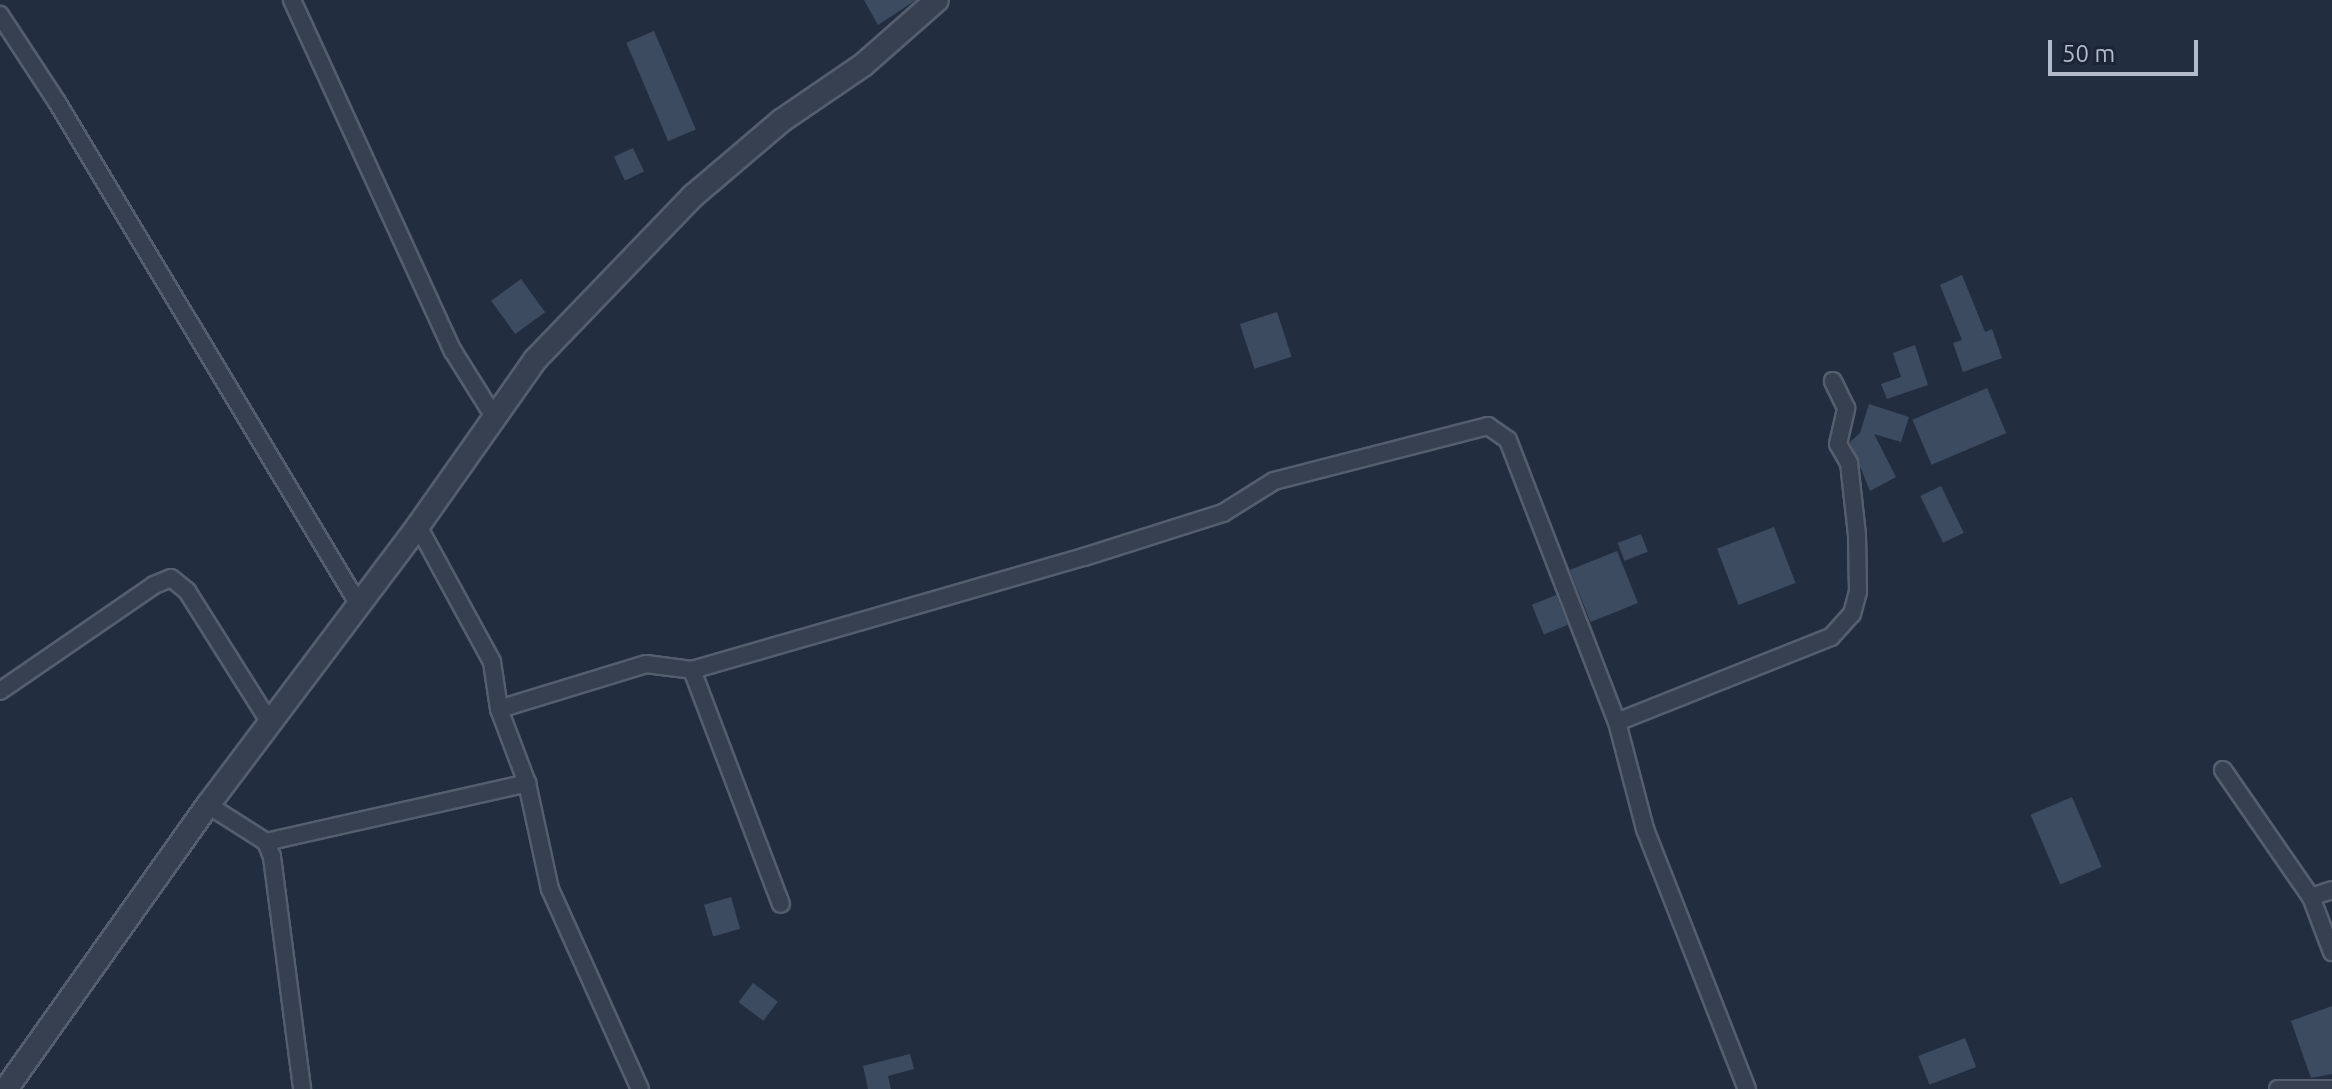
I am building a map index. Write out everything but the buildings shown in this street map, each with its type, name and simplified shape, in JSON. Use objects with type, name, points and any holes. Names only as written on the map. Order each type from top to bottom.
[{"type":"street","points":[[292,0],[453,351],[493,415]]},
{"type":"street","points":[[6,1089],[208,805],[418,526],[493,415],[535,360],[693,196],[781,121],[863,65],[928,2]]},
{"type":"street","points":[[0,15],[57,102],[359,605]]},
{"type":"street","points":[[1617,722],[1831,637],[1852,614],[1858,592],[1857,535],[1849,463],[1838,444],[1846,408],[1833,381]]},
{"type":"street","points":[[499,709],[646,664],[692,670],[1084,557],[1223,513],[1274,481],[1488,426],[1508,440],[1617,722],[1645,829],[1747,1089]]},
{"type":"street","points":[[418,526],[492,662],[499,709],[527,783],[550,889],[640,1089]]},
{"type":"street","points":[[0,691],[154,585],[171,578],[187,591],[270,723]]},
{"type":"street","points":[[692,670],[781,904]]},
{"type":"street","points":[[2223,770],[2311,897],[2332,952]]},
{"type":"street","points":[[266,842],[527,783]]},
{"type":"street","points":[[208,805],[266,842],[272,857],[302,1089]]},
{"type":"street","points":[[2311,897],[2332,890]]},
{"type":"street","points":[[2278,1089],[2332,1089]]}]
